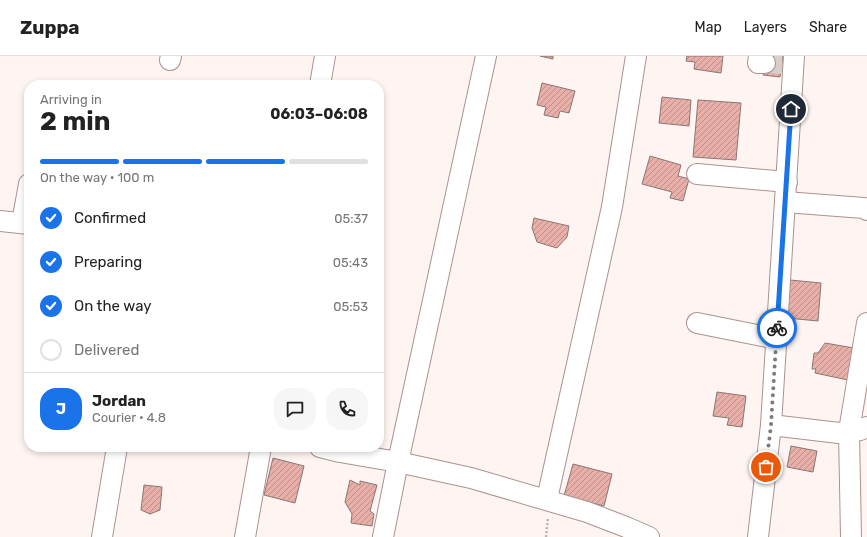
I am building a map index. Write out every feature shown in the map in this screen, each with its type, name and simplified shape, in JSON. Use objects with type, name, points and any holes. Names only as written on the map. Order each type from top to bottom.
[{"type":"street","points":[[321,80],[325,56]]},
{"type":"street","points":[[383,537],[486,56]]},
{"type":"street","points":[[547,499],[612,207],[636,56]]},
{"type":"street","points":[[758,537],[771,425],[787,182],[778,61]]},
{"type":"street","points":[[697,174],[787,182]]},
{"type":"street","points":[[785,202],[864,208],[867,210]]},
{"type":"street","points":[[0,221],[24,223]]},
{"type":"street","points":[[697,323],[777,339]]},
{"type":"street","points":[[851,537],[867,323]]},
{"type":"street","points":[[771,425],[839,433],[858,429]]},
{"type":"street","points":[[102,537],[117,452]]},
{"type":"street","points":[[245,537],[260,452]]},
{"type":"street","points":[[340,452],[398,462],[471,478],[547,499],[587,512],[626,526],[649,537]]},
{"type":"building","points":[[540,56],[553,56],[553,59]]},
{"type":"building","points":[[687,56],[723,56],[721,73],[694,69],[695,62],[686,61]]},
{"type":"building","points":[[766,56],[783,56],[780,77],[763,75]]},
{"type":"building","points":[[542,83],[575,91],[569,113],[560,111],[558,118],[544,115],[546,107],[537,105]]},
{"type":"building","points":[[662,97],[691,100],[689,126],[659,123]]},
{"type":"building","points":[[698,100],[741,103],[736,160],[693,157]]},
{"type":"building","points":[[650,156],[681,165],[678,176],[689,179],[683,201],[670,198],[672,192],[642,184]]},
{"type":"building","points":[[534,218],[569,226],[567,237],[557,248],[537,242],[532,228]]},
{"type":"building","points":[[790,280],[821,283],[818,321],[787,318]]},
{"type":"building","points":[[825,343],[854,348],[848,380],[815,373],[816,369],[812,369],[814,353],[818,353]]},
{"type":"building","points":[[717,392],[746,396],[742,427],[727,425],[729,418],[713,416]]},
{"type":"building","points":[[791,446],[817,451],[813,472],[787,467]]},
{"type":"building","points":[[273,458],[304,466],[295,503],[264,495]]},
{"type":"building","points":[[573,464],[612,474],[604,506],[564,496]]},
{"type":"building","points":[[350,480],[360,485],[360,481],[377,485],[370,511],[374,514],[372,526],[351,523],[352,514],[345,502]]},
{"type":"building","points":[[144,485],[162,487],[160,510],[150,514],[141,510]]},
{"type":"tunnel","points":[[765,63],[782,64]]},
{"type":"way so far","points":[[766,467],[771,425],[777,328]]},
{"type":"route","points":[[777,328],[791,109]]}]
